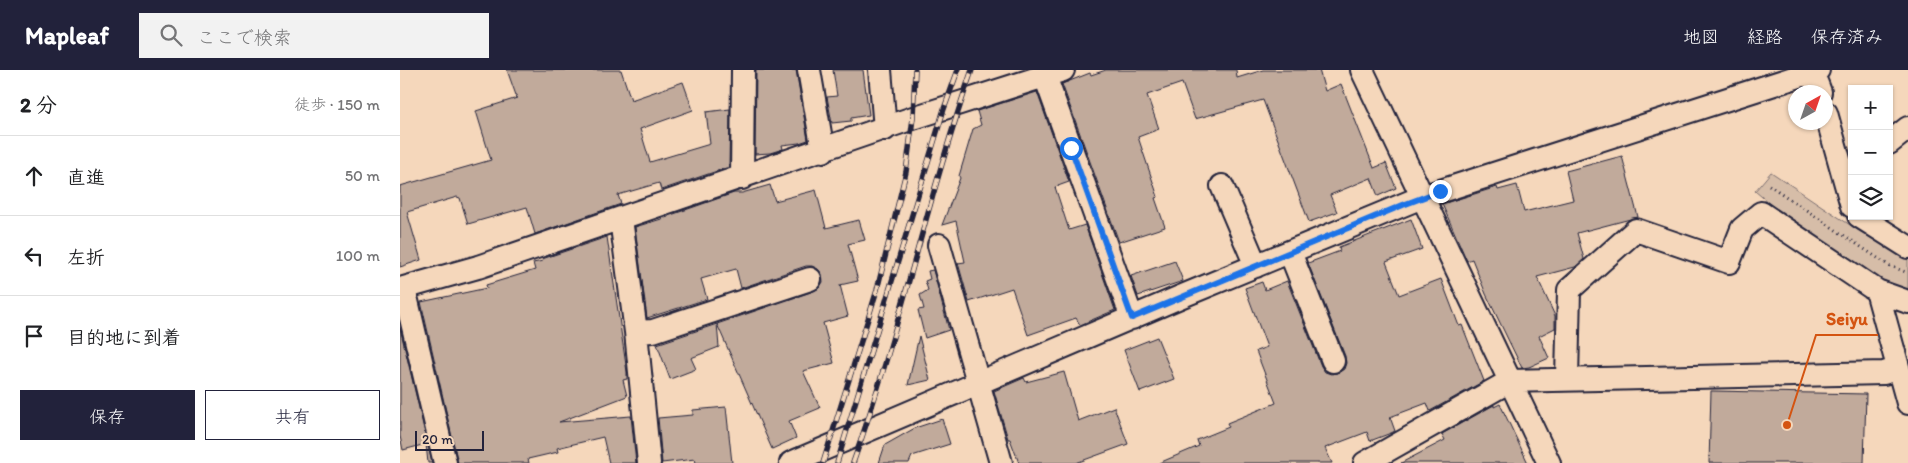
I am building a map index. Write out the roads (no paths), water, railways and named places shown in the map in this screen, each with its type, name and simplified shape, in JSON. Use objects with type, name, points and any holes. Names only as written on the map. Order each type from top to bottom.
[{"type":"street","points":[[742,178],[743,70]]},
{"type":"street","points":[[809,70],[823,150]]},
{"type":"street","points":[[880,70],[885,129]]},
{"type":"street","points":[[1362,70],[1549,463]]},
{"type":"street","points":[[791,463],[1422,197],[1811,71],[1817,85]]},
{"type":"street","points":[[445,463],[402,289],[478,267],[1054,73],[1132,318]]},
{"type":"street","points":[[1893,140],[1908,128]]},
{"type":"street","points":[[1832,130],[1848,177]]},
{"type":"street","points":[[1222,186],[1256,266]]},
{"type":"street","points":[[1567,379],[1569,290],[1636,230],[1729,262],[1742,229],[1761,213],[1877,291],[1908,302]]},
{"type":"street","points":[[620,219],[636,332],[649,463]]},
{"type":"street","points":[[1865,220],[1908,247]]},
{"type":"street","points":[[939,245],[1001,463]]},
{"type":"street","points":[[1290,252],[1333,361]]},
{"type":"street","points":[[636,332],[653,331],[810,279]]},
{"type":"street","points":[[1877,291],[1908,403]]},
{"type":"street","points":[[1365,463],[1390,457],[1510,381],[1884,372],[1898,368]]},
{"type":"railway","points":[[823,463],[877,290],[906,172],[913,118],[915,70]]},
{"type":"railway","points":[[837,463],[944,109],[958,70]]},
{"type":"railway","points":[[853,463],[885,365],[941,168],[972,70]]},
{"type":"place","name":"Seiyu","points":[[1787,425]]}]
